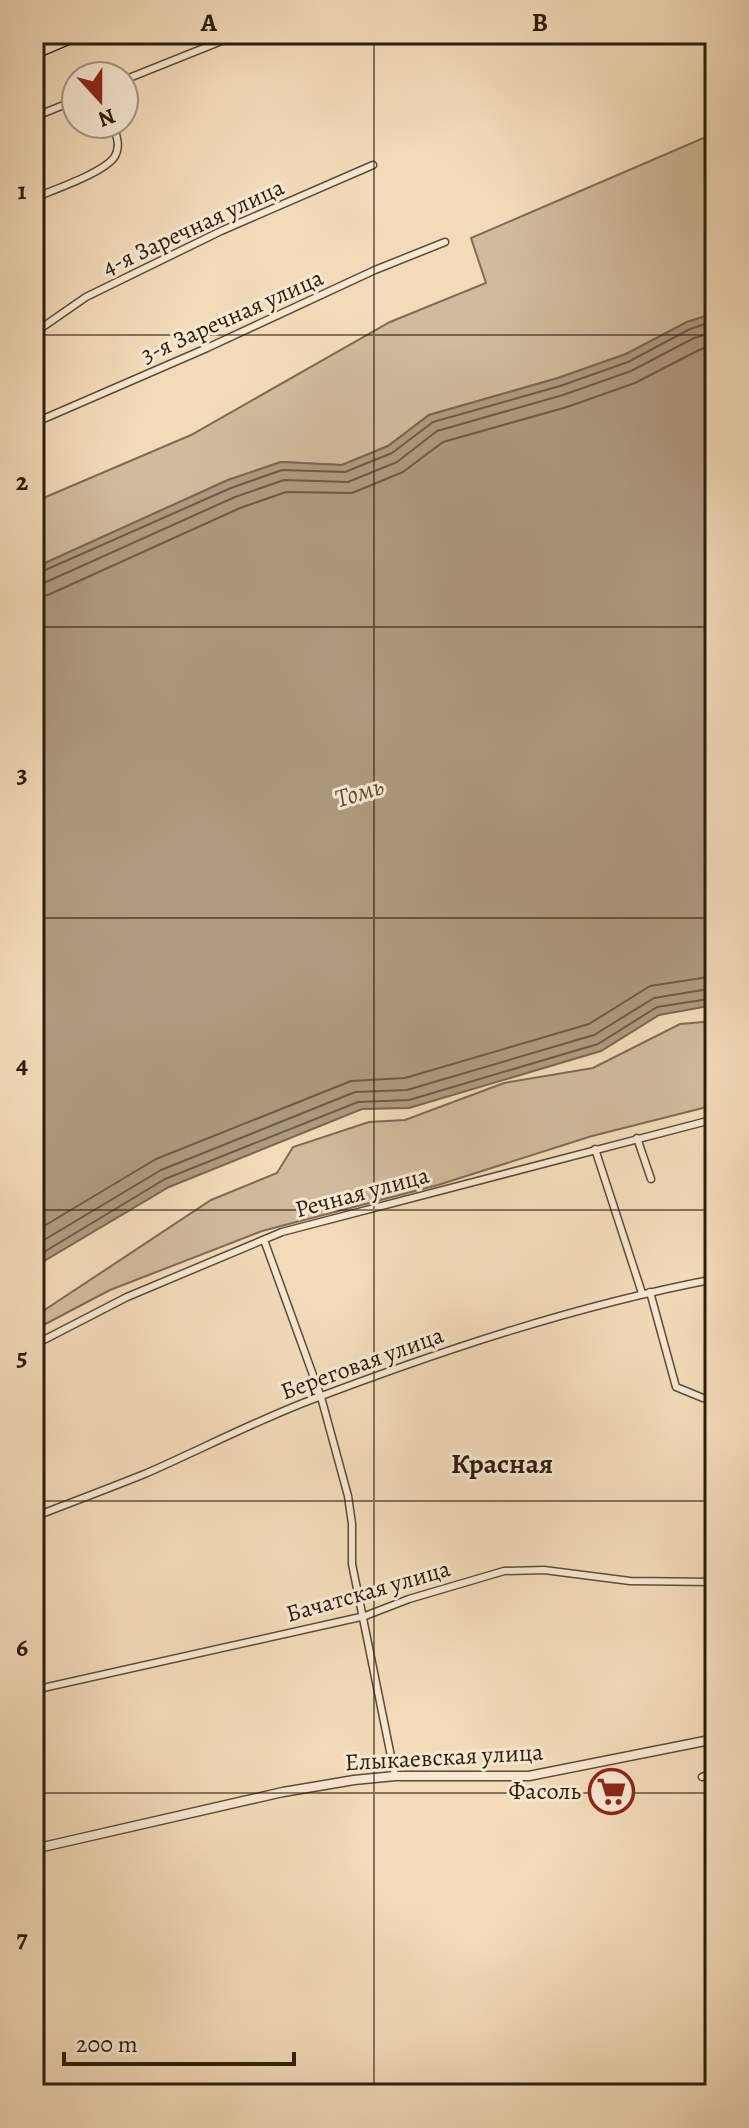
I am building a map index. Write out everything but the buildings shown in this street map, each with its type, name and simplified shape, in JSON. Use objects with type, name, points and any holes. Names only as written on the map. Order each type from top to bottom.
[{"type":"main road","points":[[37,44],[51,34]]},
{"type":"main road","points":[[37,44],[65,34]]},
{"type":"main road","points":[[37,44],[81,34]]},
{"type":"street","points":[[140,74],[239,34]]},
{"type":"street","points":[[34,117],[60,106]]},
{"type":"street","points":[[34,198],[101,168],[114,158],[118,140]]},
{"type":"street","name":"4-я Заречная улица","points":[[34,333],[86,297],[221,231],[373,165]]},
{"type":"street","name":"3-я Заречная улица","points":[[34,423],[375,270],[445,242]]},
{"type":"street","name":"Речная улица","points":[[34,1345],[127,1297],[282,1232],[715,1119]]},
{"type":"street","points":[[637,1138],[651,1179]]},
{"type":"street","points":[[595,1149],[676,1387],[703,1398],[715,1399]]},
{"type":"street","points":[[264,1240],[321,1397],[348,1496],[352,1564],[365,1616],[395,1776]]},
{"type":"street","name":"Береговая улица","points":[[34,1517],[148,1472],[247,1426],[409,1363],[646,1292],[715,1279]]},
{"type":"street","name":"Бачатская улица","points":[[34,1690],[365,1616],[409,1599],[504,1571],[544,1570],[630,1581],[715,1582]]},
{"type":"street","name":"Елыкаевская улица","points":[[34,1849],[283,1792],[354,1780],[395,1776],[529,1776],[715,1739]]},
{"type":"street","points":[[702,1777],[715,1772]]},
{"type":"shaded area","points":[[715,133],[715,313],[687,322],[626,354],[558,378],[429,415],[388,446],[342,465],[281,462],[228,480],[34,568],[34,502],[191,435],[390,322],[486,283],[471,238]]},
{"type":"shaded area","points":[[715,1021],[715,1105],[592,1136],[438,1185],[262,1231],[110,1290],[34,1330],[34,1317],[211,1200],[277,1173],[293,1147],[369,1122],[405,1120],[504,1083],[593,1068],[680,1024]]},
{"type":"water","name":"Томь","points":[[715,313],[715,1005],[659,1015],[601,1051],[409,1108],[362,1109],[169,1187],[34,1267],[34,568],[228,480],[281,462],[342,465],[388,446],[429,415],[558,378],[626,354],[687,322]]},
{"type":"place","name":"Фасоль","points":[[612,1791]]},
{"type":"district","name":"Красная","points":[[502,1463]]}]
